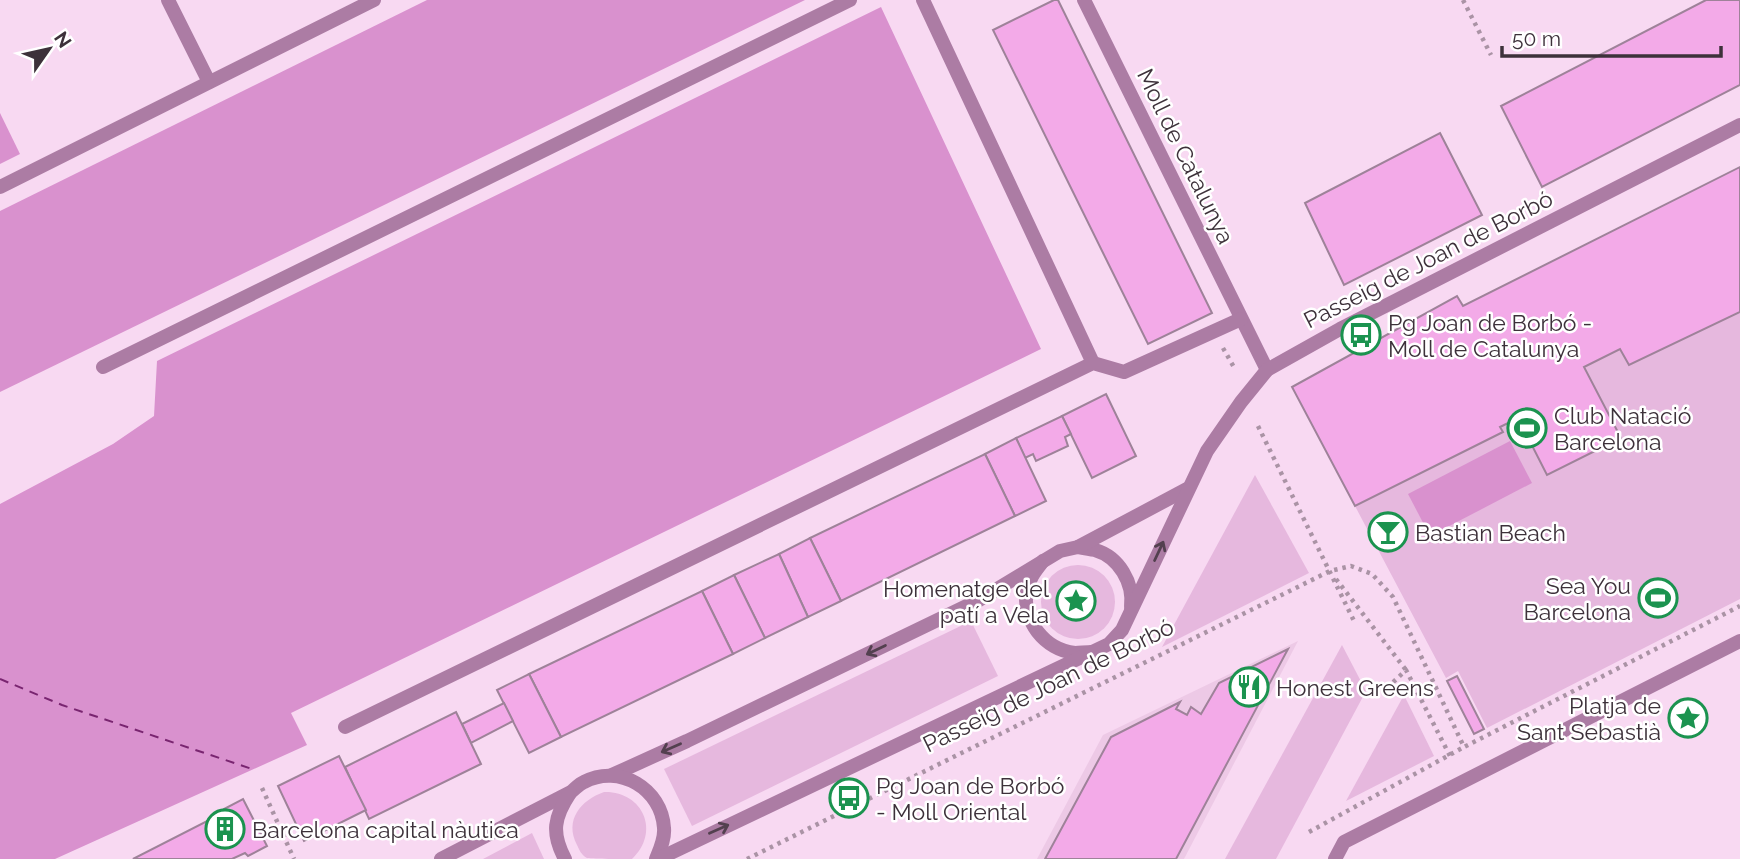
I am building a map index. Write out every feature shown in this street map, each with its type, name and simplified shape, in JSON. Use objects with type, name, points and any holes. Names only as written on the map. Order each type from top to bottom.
[{"type":"street","points":[[168,0],[209,82]]},
{"type":"street","points":[[0,187],[374,0]]},
{"type":"street","points":[[103,367],[850,0]]},
{"type":"street","points":[[923,0],[1093,362]]},
{"type":"street","name":"Moll de Catalunya","points":[[1084,0],[1266,370]]},
{"type":"street","name":"Passeig de Joan de Borbó","points":[[657,859],[1109,644],[1122,630],[1207,451],[1266,370],[1340,329],[1740,125]]},
{"type":"street","points":[[345,727],[1093,362],[1124,372],[1244,326]]},
{"type":"street","points":[[441,859],[571,792],[583,782],[612,775],[687,741],[979,600],[1060,551],[1079,547],[1187,489]]},
{"type":"street","name":"Passeig de Joan de Borbó","points":[[1079,547],[1097,551],[1115,562],[1124,573],[1132,599],[1130,613]]},
{"type":"street","name":"Passeig de Joan de Borbó","points":[[1044,560],[1033,574],[1027,590],[1027,608],[1032,624],[1042,638],[1057,648],[1074,653],[1091,652]]},
{"type":"street","points":[[1335,859],[1344,842],[1740,641]]},
{"type":"street","name":"Passeig de Joan de Borbó","points":[[612,775],[628,778],[642,786],[654,798],[662,813],[664,829],[657,859]]},
{"type":"street","points":[[565,859],[558,846],[555,826],[560,808],[571,792]]},
{"type":"path","points":[[1463,0],[1491,55]]},
{"type":"path","points":[[1230,362],[1235,369]]},
{"type":"path","points":[[1258,426],[1355,623]]},
{"type":"path","name":"Passeig de Joan de Borbó","points":[[747,859],[1330,571],[1351,566],[1372,574],[1393,597],[1464,747]]},
{"type":"path","points":[[1330,571],[1406,670],[1464,782]]},
{"type":"path","points":[[1309,832],[1464,747],[1740,606]]},
{"type":"path","points":[[1387,688],[1406,670]]},
{"type":"path","points":[[262,788],[294,859]]},
{"type":"shaded area","points":[[427,0],[805,0],[0,392],[0,211]]},
{"type":"shaded area","points":[[881,7],[1041,349],[291,713],[307,745],[55,859],[0,859],[0,504],[113,444],[154,416],[157,361]]},
{"type":"shaded area","points":[[0,113],[20,154],[0,164]]},
{"type":"shaded area","name":"Club Natació Barcelona","points":[[1740,167],[1740,599],[1487,728],[1458,671],[1446,678],[1292,387],[1457,296],[1464,305]]},
{"type":"shaded area","points":[[1510,441],[1532,483],[1430,536],[1408,494]]},
{"type":"shaded area","points":[[1255,475],[1309,573],[1162,647]]},
{"type":"shaded area","points":[[1078,565],[1099,571],[1109,581],[1115,602],[1109,623],[1099,633],[1078,639],[1057,633],[1047,623],[1041,602],[1047,581],[1057,571]]},
{"type":"shaded area","points":[[971,621],[998,676],[692,826],[664,769]]},
{"type":"shaded area","points":[[1298,641],[1184,859],[1037,859],[1103,735]]},
{"type":"shaded area","points":[[1342,645],[1366,691],[1276,859],[1225,859]]},
{"type":"shaded area","points":[[1404,695],[1434,756],[1346,801]]},
{"type":"shaded area","points":[[604,792],[618,793],[629,798],[644,815],[645,837],[641,848],[632,859],[587,858],[573,836],[572,827],[577,812],[588,800]]},
{"type":"shaded area","points":[[532,833],[544,859],[483,859]]},
{"type":"building","points":[[1058,0],[1212,313],[1148,344],[993,30]]},
{"type":"building","points":[[1706,0],[1740,0],[1740,85],[1542,187],[1501,106]]},
{"type":"building","points":[[1440,133],[1482,215],[1344,285],[1305,203]]},
{"type":"building","points":[[1740,167],[1740,312],[1629,365],[1620,349],[1584,367],[1621,438],[1547,475],[1518,418],[1500,427],[1503,432],[1355,506],[1292,387],[1457,296],[1463,306]]},
{"type":"building","points":[[1106,394],[1136,456],[1092,478],[1062,416]]},
{"type":"building","points":[[1062,416],[1071,434],[1065,437],[1068,446],[1036,461],[1033,454],[1025,458],[1016,438]]},
{"type":"building","points":[[1016,438],[1046,501],[1015,516],[985,454]]},
{"type":"building","points":[[985,454],[1015,516],[841,601],[810,538]]},
{"type":"building","points":[[810,538],[841,601],[808,617],[779,554]]},
{"type":"building","points":[[779,554],[808,617],[765,638],[734,575]]},
{"type":"building","points":[[734,575],[765,638],[733,654],[702,591]]},
{"type":"building","points":[[702,591],[733,654],[561,737],[529,674]]},
{"type":"building","points":[[1288,649],[1176,859],[1045,859],[1111,737],[1180,702],[1176,709],[1187,715],[1191,707],[1201,714],[1219,683]]},
{"type":"building","points":[[529,674],[561,737],[529,753],[497,690]]},
{"type":"building","points":[[1457,676],[1484,729],[1474,734],[1447,681]]},
{"type":"building","points":[[504,703],[513,721],[471,743],[462,724]]},
{"type":"building","points":[[456,712],[481,764],[369,819],[345,767]]},
{"type":"building","points":[[339,756],[366,810],[304,841],[278,786]]},
{"type":"building","name":"Barcelona capital nàutica","points":[[243,799],[267,846],[248,856],[245,853],[232,859],[133,859],[225,812],[224,809]]},
{"type":"ferry route","points":[[0,679],[62,705],[252,769]]},
{"type":"place","name":"Pg Joan de Borbó - Moll de Catalunya","points":[[1361,335]]},
{"type":"place","name":"Club Natació Barcelona","points":[[1527,428]]},
{"type":"place","name":"Bastian Beach","points":[[1388,532]]},
{"type":"place","name":"Sea You Barcelona","points":[[1658,598]]},
{"type":"place","name":"Homenatge del patí a Vela","points":[[1076,601]]},
{"type":"place","name":"Honest Greens","points":[[1249,687]]},
{"type":"place","name":"Platja de Sant Sebastià","points":[[1688,718]]},
{"type":"place","name":"Pg Joan de Borbó - Moll Oriental","points":[[849,798]]},
{"type":"place","name":"Barcelona capital nàutica","points":[[225,829]]}]
